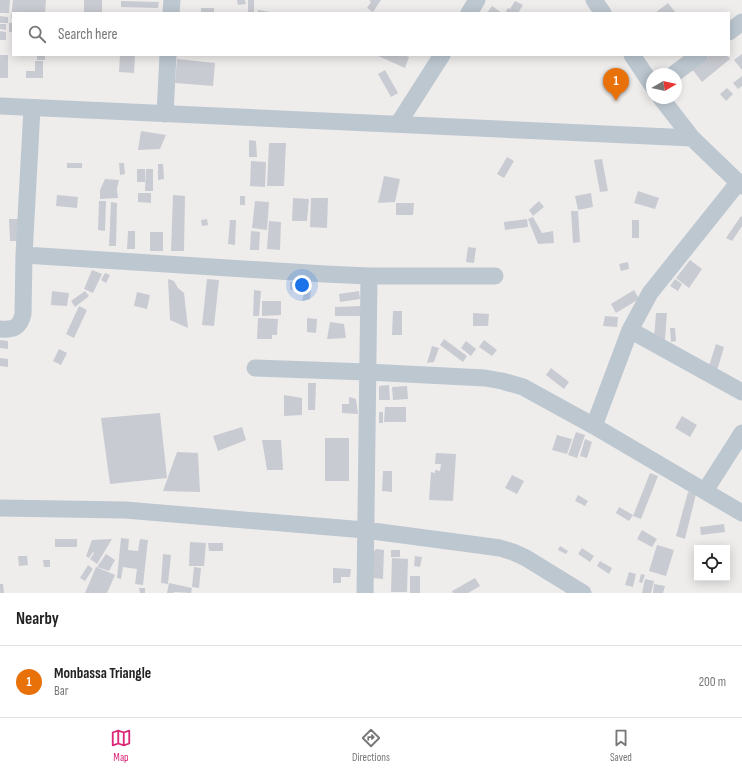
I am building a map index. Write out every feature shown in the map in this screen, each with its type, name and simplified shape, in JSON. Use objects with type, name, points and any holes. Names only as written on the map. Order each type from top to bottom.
[{"type":"street","points":[[171,12],[172,0]]},
{"type":"street","points":[[470,12],[477,0]]},
{"type":"street","points":[[594,0],[602,12]]},
{"type":"street","points":[[730,31],[742,22]]},
{"type":"street","points":[[165,114],[168,56]]},
{"type":"street","points":[[398,124],[441,56]]},
{"type":"street","points":[[633,56],[646,76]]},
{"type":"street","points":[[682,68],[698,56]]},
{"type":"street","points":[[594,426],[630,330],[650,293],[740,185],[692,138],[666,104]]},
{"type":"street","points":[[0,106],[692,138]]},
{"type":"street","points":[[0,329],[8,330],[16,327],[21,322],[23,314],[24,255],[32,108]]},
{"type":"street","points":[[24,255],[369,276],[495,276]]},
{"type":"street","points":[[365,593],[369,276]]},
{"type":"street","points":[[630,330],[742,392]]},
{"type":"street","points":[[255,368],[485,378],[523,387],[594,426],[742,513]]},
{"type":"street","points":[[705,491],[742,433]]},
{"type":"street","points":[[0,508],[125,510],[365,530],[500,548],[526,558],[583,593]]},
{"type":"building","points":[[0,0],[10,0],[9,13],[0,13]]},
{"type":"building","points":[[13,0],[46,0],[45,12],[12,12],[11,18]]},
{"type":"building","points":[[84,0],[102,0],[102,12],[84,12]]},
{"type":"building","points":[[237,0],[245,0],[246,4],[238,5]]},
{"type":"building","points":[[248,0],[254,0],[254,12],[248,12]]},
{"type":"building","points":[[369,0],[381,0],[373,12],[367,8],[371,2]]},
{"type":"building","points":[[121,1],[159,2],[158,8],[121,7]]},
{"type":"building","points":[[515,1],[523,5],[519,12],[506,12],[508,8],[510,9]]},
{"type":"building","points":[[668,3],[675,12],[656,12]]},
{"type":"building","points":[[492,6],[501,12],[488,12]]},
{"type":"building","points":[[201,8],[214,8],[214,12],[201,12]]},
{"type":"building","points":[[258,10],[271,12],[257,12]]},
{"type":"building","points":[[0,16],[8,17],[8,23],[0,23]]},
{"type":"building","points":[[9,23],[12,23],[12,32],[9,32]]},
{"type":"building","points":[[0,24],[6,24],[6,30],[0,29]]},
{"type":"building","points":[[0,31],[6,32],[6,40],[0,40]]},
{"type":"building","points":[[742,54],[742,70],[734,60]]},
{"type":"building","points":[[0,55],[8,55],[8,78],[0,78]]},
{"type":"building","points":[[37,56],[45,56],[45,60],[37,60]]},
{"type":"building","points":[[120,56],[135,56],[134,73],[119,72]]},
{"type":"building","points":[[378,56],[409,57],[405,68]]},
{"type":"building","points":[[709,56],[728,56],[730,59],[702,82],[692,69]]},
{"type":"building","points":[[177,59],[215,63],[213,86],[175,83]]},
{"type":"building","points":[[35,61],[43,61],[43,78],[26,78],[26,71],[35,71]]},
{"type":"building","points":[[385,70],[398,93],[391,97],[378,74]]},
{"type":"building","points":[[742,76],[742,86],[738,89],[733,83]]},
{"type":"building","points":[[727,88],[733,94],[726,101],[720,94]]},
{"type":"building","points":[[141,131],[166,135],[160,149],[138,150]]},
{"type":"building","points":[[249,140],[256,141],[257,157],[249,157]]},
{"type":"building","points":[[269,143],[286,143],[284,186],[267,186]]},
{"type":"building","points":[[507,157],[514,161],[504,178],[497,174]]},
{"type":"building","points":[[602,159],[608,191],[600,192],[594,160]]},
{"type":"building","points":[[251,161],[266,162],[265,187],[250,186]]},
{"type":"building","points":[[67,163],[82,163],[82,168],[67,168]]},
{"type":"building","points":[[119,163],[124,163],[125,174],[120,175]]},
{"type":"building","points":[[158,164],[163,164],[164,179],[158,180]]},
{"type":"building","points":[[137,169],[145,169],[145,182],[137,182]]},
{"type":"building","points":[[146,169],[153,169],[153,191],[145,191]]},
{"type":"building","points":[[384,176],[400,179],[395,202],[378,203]]},
{"type":"building","points":[[105,179],[119,180],[117,189],[118,198],[100,199],[100,190]]},
{"type":"building","points":[[638,191],[659,198],[655,209],[634,203]]},
{"type":"building","points":[[138,193],[151,193],[151,203],[138,202]]},
{"type":"building","points":[[591,193],[593,207],[578,210],[575,196]]},
{"type":"building","points":[[57,195],[78,197],[77,208],[56,206]]},
{"type":"building","points":[[173,195],[185,196],[184,251],[171,251]]},
{"type":"building","points":[[240,196],[245,196],[245,205],[240,205]]},
{"type":"building","points":[[293,198],[309,199],[307,221],[292,221]]},
{"type":"building","points":[[311,198],[328,198],[327,228],[310,227]]},
{"type":"building","points":[[99,201],[106,201],[105,231],[98,230]]},
{"type":"building","points":[[255,201],[269,202],[267,230],[252,228]]},
{"type":"building","points":[[539,201],[544,207],[533,216],[529,210]]},
{"type":"building","points":[[111,202],[117,203],[116,246],[109,246]]},
{"type":"building","points":[[396,203],[414,203],[413,215],[396,215]]},
{"type":"building","points":[[571,211],[578,211],[580,242],[573,243]]},
{"type":"building","points":[[741,216],[742,226],[732,241],[726,238]]},
{"type":"building","points":[[533,217],[542,233],[553,231],[554,243],[538,244],[528,219]]},
{"type":"building","points":[[9,219],[20,219],[21,241],[10,241]]},
{"type":"building","points":[[207,219],[208,225],[202,226],[201,220]]},
{"type":"building","points":[[527,219],[528,227],[505,230],[504,222]]},
{"type":"building","points":[[230,220],[236,220],[235,245],[228,244]]},
{"type":"building","points":[[632,220],[639,220],[639,238],[632,238]]},
{"type":"building","points":[[269,221],[281,222],[280,250],[267,249]]},
{"type":"building","points":[[128,231],[135,231],[135,249],[127,249]]},
{"type":"building","points":[[251,231],[260,232],[259,250],[250,250]]},
{"type":"building","points":[[150,232],[163,232],[163,251],[150,251]]},
{"type":"building","points":[[468,247],[476,248],[474,263],[466,262]]},
{"type":"building","points":[[690,260],[702,269],[689,288],[676,278]]},
{"type":"building","points":[[628,262],[629,269],[621,271],[619,264]]},
{"type":"building","points":[[92,270],[102,274],[93,293],[84,289]]},
{"type":"building","points":[[105,273],[110,275],[106,283],[101,280]]},
{"type":"building","points":[[168,279],[174,281],[178,288],[184,293],[188,328],[170,320]]},
{"type":"building","points":[[207,279],[219,280],[214,326],[202,325]]},
{"type":"building","points":[[675,279],[682,284],[678,291],[670,286]]},
{"type":"building","points":[[312,281],[310,299],[302,301],[305,289],[290,290],[290,282]]},
{"type":"building","points":[[254,290],[261,291],[259,316],[253,316]]},
{"type":"building","points":[[634,290],[639,299],[616,313],[611,304]]},
{"type":"building","points":[[52,291],[69,293],[67,306],[51,305]]},
{"type":"building","points":[[85,291],[89,296],[75,307],[71,301]]},
{"type":"building","points":[[359,291],[360,299],[340,302],[339,294]]},
{"type":"building","points":[[137,292],[150,295],[147,309],[134,306]]},
{"type":"building","points":[[262,301],[281,301],[281,315],[262,316]]},
{"type":"building","points":[[79,306],[87,310],[74,338],[66,334]]},
{"type":"building","points":[[360,306],[360,316],[335,316],[335,307]]},
{"type":"building","points":[[393,311],[402,311],[402,335],[392,335]]},
{"type":"building","points":[[473,313],[489,314],[488,326],[473,326]]},
{"type":"building","points":[[656,313],[667,313],[665,339],[654,338]]},
{"type":"building","points":[[605,316],[618,317],[617,327],[603,326]]},
{"type":"building","points":[[258,318],[278,319],[277,335],[272,335],[272,339],[257,339]]},
{"type":"building","points":[[307,318],[317,319],[316,333],[307,332]]},
{"type":"building","points":[[330,322],[344,324],[346,338],[327,339]]},
{"type":"building","points":[[670,328],[675,328],[676,341],[671,342]]},
{"type":"building","points":[[444,339],[467,356],[463,362],[440,345]]},
{"type":"building","points":[[0,340],[8,341],[8,349],[0,348]]},
{"type":"building","points":[[484,340],[497,350],[492,356],[479,347]]},
{"type":"building","points":[[466,341],[476,349],[471,356],[461,348]]},
{"type":"building","points":[[716,344],[724,347],[716,374],[707,372]]},
{"type":"building","points":[[432,346],[439,348],[434,362],[427,363]]},
{"type":"building","points":[[59,349],[67,353],[61,365],[53,361]]},
{"type":"building","points":[[0,358],[8,359],[8,367],[0,366]]},
{"type":"building","points":[[551,368],[569,382],[564,389],[546,375]]},
{"type":"building","points":[[308,383],[316,383],[315,410],[308,410]]},
{"type":"building","points":[[389,385],[390,400],[379,400],[379,386]]},
{"type":"building","points":[[407,386],[408,399],[393,400],[392,387]]},
{"type":"building","points":[[284,395],[302,398],[302,415],[284,416]]},
{"type":"building","points":[[349,397],[356,399],[358,414],[342,413],[342,404],[349,404]]},
{"type":"building","points":[[385,407],[406,407],[406,422],[384,422]]},
{"type":"building","points":[[379,412],[383,412],[383,423],[379,423]]},
{"type":"building","points":[[160,413],[167,478],[110,484],[101,418]]},
{"type":"building","points":[[682,416],[697,425],[690,437],[675,428]]},
{"type":"building","points":[[242,427],[246,440],[218,451],[213,436]]},
{"type":"building","points":[[576,432],[585,435],[577,458],[568,455]]},
{"type":"building","points":[[557,435],[572,439],[567,454],[552,450]]},
{"type":"building","points":[[325,438],[349,438],[349,481],[325,481]]},
{"type":"building","points":[[585,439],[592,442],[587,458],[580,456]]},
{"type":"building","points":[[262,440],[281,440],[283,470],[267,470]]},
{"type":"building","points":[[177,452],[198,453],[200,492],[163,491]]},
{"type":"building","points":[[436,453],[456,454],[453,501],[429,500],[431,472],[435,473],[435,470],[440,471],[441,464],[435,464]]},
{"type":"building","points":[[383,471],[392,471],[392,492],[382,491]]},
{"type":"building","points":[[650,473],[658,476],[641,519],[633,516]]},
{"type":"building","points":[[512,475],[524,481],[517,494],[505,488]]},
{"type":"building","points":[[688,492],[696,494],[685,539],[676,536]]},
{"type":"building","points":[[578,495],[588,501],[585,506],[575,501]]},
{"type":"building","points":[[619,507],[633,515],[629,521],[616,513]]},
{"type":"building","points":[[724,524],[725,532],[701,535],[700,527]]},
{"type":"building","points":[[642,530],[657,539],[652,547],[637,539]]},
{"type":"building","points":[[121,538],[129,539],[128,550],[138,551],[140,539],[148,540],[143,585],[135,584],[137,569],[123,567],[121,579],[117,578]]},
{"type":"building","points":[[55,539],[77,539],[77,547],[55,547]]},
{"type":"building","points":[[112,539],[97,564],[90,559],[94,553],[93,552],[89,558],[86,556],[92,540]]},
{"type":"building","points":[[190,542],[206,543],[204,566],[189,566]]},
{"type":"building","points":[[208,543],[223,543],[223,551],[209,551]]},
{"type":"building","points":[[657,545],[674,550],[666,576],[649,571]]},
{"type":"building","points":[[560,546],[568,551],[566,554],[558,550]]},
{"type":"building","points":[[582,548],[594,556],[590,562],[578,554]]},
{"type":"building","points":[[376,549],[384,550],[383,579],[372,578],[373,553]]},
{"type":"building","points":[[391,550],[400,550],[400,557],[391,557]]},
{"type":"building","points":[[106,554],[115,560],[109,571],[97,567]]},
{"type":"building","points":[[163,554],[171,555],[168,584],[161,583]]},
{"type":"building","points":[[18,556],[27,556],[28,565],[19,566]]},
{"type":"building","points":[[415,556],[422,557],[420,567],[414,566]]},
{"type":"building","points":[[392,558],[408,559],[407,592],[391,592]]},
{"type":"building","points":[[43,560],[50,560],[50,567],[44,567]]},
{"type":"building","points":[[600,561],[612,568],[609,574],[597,566]]},
{"type":"building","points":[[88,565],[93,569],[85,581],[80,578]]},
{"type":"building","points":[[96,567],[115,575],[107,593],[85,593]]},
{"type":"building","points":[[194,567],[201,568],[199,588],[192,587]]},
{"type":"building","points":[[333,568],[351,569],[350,577],[341,577],[341,583],[333,583]]},
{"type":"building","points":[[629,572],[636,574],[633,587],[625,585]]},
{"type":"building","points":[[641,574],[645,575],[642,583],[639,582]]},
{"type":"building","points":[[410,576],[420,576],[420,593],[410,593]]},
{"type":"building","points":[[475,578],[480,586],[468,593],[453,593],[452,591]]},
{"type":"building","points":[[645,579],[654,581],[651,593],[642,593]]},
{"type":"building","points":[[169,583],[192,588],[191,593],[167,593]]},
{"type":"building","points":[[0,584],[3,584],[4,593],[0,593]]},
{"type":"building","points":[[654,584],[665,586],[663,593],[653,593]]},
{"type":"building","points":[[139,588],[145,588],[145,593],[140,593]]},
{"type":"place","name":"Monbassa Triangle","points":[[616,101]]}]
